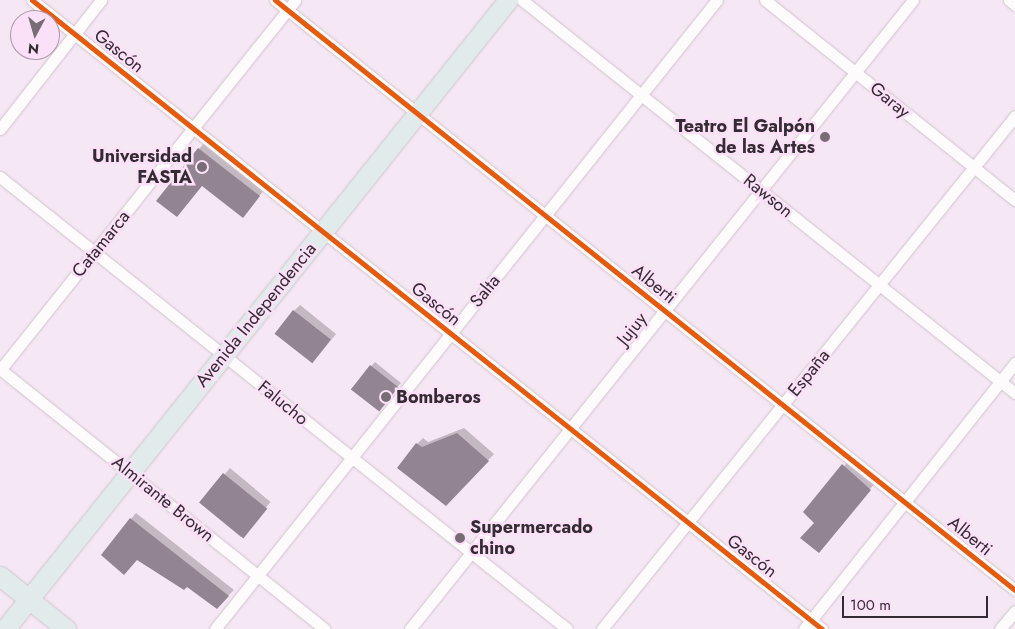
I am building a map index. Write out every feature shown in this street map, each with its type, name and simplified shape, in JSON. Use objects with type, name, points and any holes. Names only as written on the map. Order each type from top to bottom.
[{"type":"main road","name":"Avenida Independencia","points":[[5,629],[508,0]]},
{"type":"main road","points":[[0,576],[66,629]]},
{"type":"street","name":"Gascón","points":[[32,0],[689,524],[807,625],[822,629]]},
{"type":"street","points":[[0,130],[101,0]]},
{"type":"street","name":"Alberti","points":[[275,0],[1015,590]]},
{"type":"street","name":"Catamarca","points":[[0,369],[295,0]]},
{"type":"street","name":"Rawson","points":[[522,0],[1015,393]]},
{"type":"street","name":"Salta","points":[[215,629],[717,0]]},
{"type":"street","name":"Garay","points":[[765,0],[1015,200]]},
{"type":"street","name":"Jujuy","points":[[410,629],[913,0]]},
{"type":"street","points":[[1009,0],[1015,5]]},
{"type":"street","name":"España","points":[[602,629],[689,524],[1015,116]]},
{"type":"street","name":"Falucho","points":[[0,177],[567,629]]},
{"type":"street","points":[[807,625],[1015,364]]},
{"type":"street","name":"Almirante Brown","points":[[0,369],[325,629]]},
{"type":"street","points":[[1000,629],[1015,610]]},
{"type":"building","name":"Universidad FASTA","points":[[198,148],[260,196],[243,218],[202,186],[177,217],[156,201]]},
{"type":"building","points":[[293,310],[331,340],[312,363],[275,334]]},
{"type":"building","points":[[370,365],[398,387],[379,412],[351,389]]},
{"type":"building","points":[[457,433],[489,461],[446,506],[397,468],[416,443],[422,447]]},
{"type":"building","points":[[842,464],[871,490],[819,553],[800,538],[814,523],[803,512]]},
{"type":"building","points":[[223,473],[267,509],[243,538],[199,503]]},
{"type":"building","points":[[130,518],[229,596],[217,609],[187,587],[184,590],[137,560],[124,575],[101,555]]},
{"type":"cycle path","points":[[32,0],[822,629]]},
{"type":"cycle path","points":[[275,0],[1015,590]]},
{"type":"place","name":"Teatro El Galpón de las Artes","points":[[825,137]]},
{"type":"place","name":"Universidad FASTA","points":[[202,167]]},
{"type":"place","name":"Bomberos","points":[[386,397]]},
{"type":"place","name":"Supermercado chino","points":[[460,538]]}]
